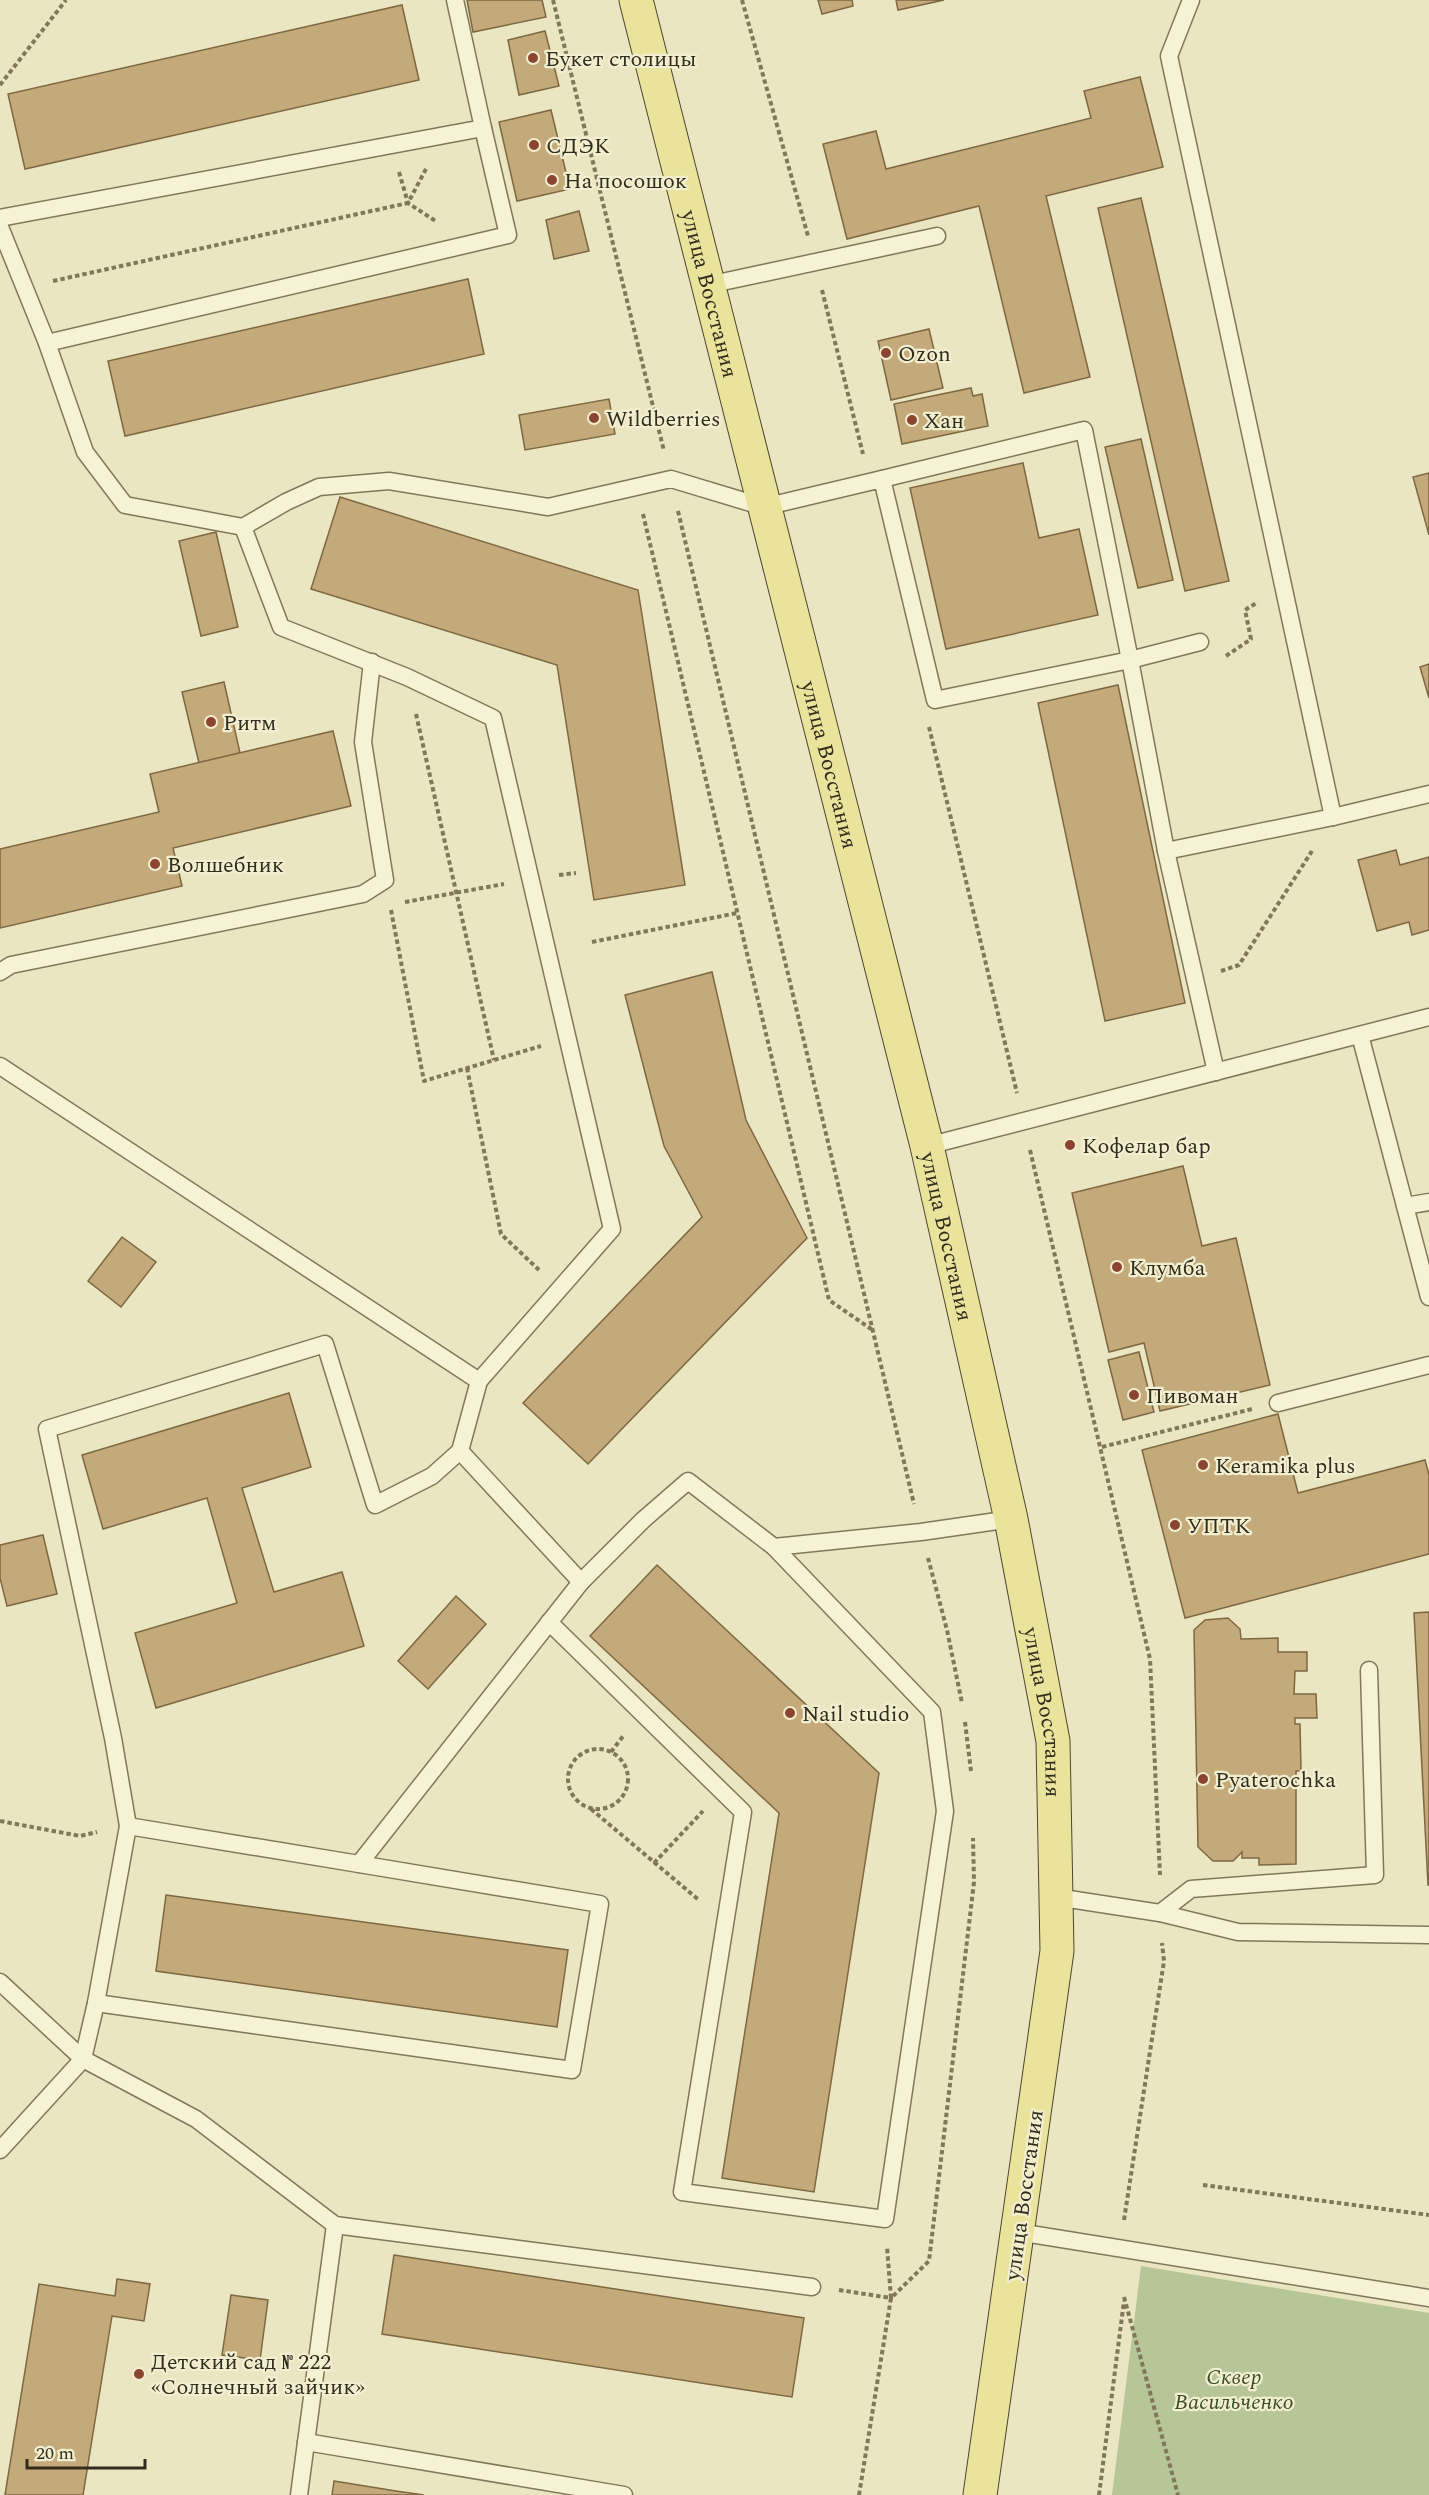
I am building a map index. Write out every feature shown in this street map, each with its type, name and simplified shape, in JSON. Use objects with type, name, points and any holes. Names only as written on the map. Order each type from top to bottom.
[{"type":"main road","name":"улица Восстания","points":[[636,0],[927,1146],[1011,1519],[1053,1740],[1057,1951],[980,2495]]},
{"type":"lane","points":[[47,343],[508,235],[455,0]]},
{"type":"lane","points":[[1191,0],[1169,56],[1333,817]]},
{"type":"lane","points":[[0,218],[483,128]]},
{"type":"lane","points":[[0,227],[47,343],[85,452],[125,505],[243,527],[286,502],[319,488],[342,485],[389,480],[548,507],[671,479],[764,507],[1084,430],[1166,851],[1216,1072]]},
{"type":"lane","points":[[708,285],[937,236]]},
{"type":"lane","points":[[882,479],[935,700],[1130,660],[1200,642]]},
{"type":"lane","points":[[0,2150],[82,2059],[96,2003],[128,1826],[113,1738],[46,1429],[325,1344],[375,1505],[432,1476],[460,1452],[479,1381],[612,1229],[493,718],[408,676],[281,627],[243,527]]},
{"type":"lane","points":[[0,972],[12,965],[363,894],[385,880],[363,742],[372,662]]},
{"type":"lane","points":[[1166,851],[1333,817],[1429,794]]},
{"type":"lane","points":[[927,1146],[1429,1017]]},
{"type":"lane","points":[[1360,1035],[1429,1297]]},
{"type":"lane","points":[[0,1066],[479,1381]]},
{"type":"lane","points":[[1405,1206],[1429,1202]]},
{"type":"lane","points":[[1278,1403],[1429,1365]]},
{"type":"lane","points":[[460,1452],[581,1582]]},
{"type":"lane","points":[[359,1864],[549,1622],[581,1582],[643,1520],[688,1481],[774,1547],[932,1712],[945,1811],[885,2219],[682,2192],[743,1812],[549,1622]]},
{"type":"lane","points":[[774,1547],[921,1532],[1011,1519]]},
{"type":"lane","points":[[1161,1913],[1191,1888],[1375,1875],[1369,1670]]},
{"type":"lane","points":[[96,2003],[572,2070],[600,1905],[128,1826]]},
{"type":"lane","points":[[1056,1897],[1161,1913],[1238,1932],[1429,1935]]},
{"type":"lane","points":[[0,1982],[82,2059],[196,2119],[335,2225],[812,2287]]},
{"type":"lane","points":[[299,2495],[335,2225]]},
{"type":"lane","points":[[1018,2232],[1429,2298]]},
{"type":"lane","points":[[306,2442],[624,2495]]},
{"type":"path","points":[[0,85],[66,0]]},
{"type":"path","points":[[552,0],[671,479],[921,1532],[947,1630],[962,1706]]},
{"type":"path","points":[[25,287],[408,203],[445,135]]},
{"type":"path","points":[[392,145],[408,203],[472,243]]},
{"type":"path","points":[[637,487],[829,1300],[874,1331]]},
{"type":"path","points":[[408,676],[494,1060]]},
{"type":"path","points":[[1194,979],[1239,965],[1333,817]]},
{"type":"path","points":[[390,906],[456,892],[576,873]]},
{"type":"path","points":[[385,880],[424,1080],[568,1039]]},
{"type":"path","points":[[592,942],[737,913]]},
{"type":"path","points":[[467,1068],[501,1234],[559,1289]]},
{"type":"path","points":[[1102,1447],[1278,1403]]},
{"type":"path","points":[[964,1717],[971,1750],[971,1772]]},
{"type":"path","points":[[591,1808],[606,1808],[618,1802],[626,1789],[627,1775],[622,1761],[611,1752],[598,1749],[585,1752],[574,1760],[568,1772],[572,1795],[591,1808],[726,1923]]},
{"type":"path","points":[[654,1863],[721,1791]]},
{"type":"path","points":[[0,1821],[80,1836],[128,1826]]},
{"type":"path","points":[[891,2298],[929,2261],[974,1882],[973,1827]]},
{"type":"path","points":[[1203,2185],[1429,2215]]},
{"type":"path","points":[[859,2495],[891,2298],[885,2219]]},
{"type":"path","points":[[855,2293],[891,2298]]},
{"type":"path","points":[[1099,2495],[1124,2297],[1178,2495]]},
{"type":"green space","name":"Сквер Васильченко","points":[[1141,2266],[1429,2313],[1429,2495],[1112,2495]]},
{"type":"building","points":[[467,0],[542,0],[546,17],[473,32]]},
{"type":"building","points":[[818,0],[852,0],[853,6],[822,14]]},
{"type":"building","points":[[896,0],[944,0],[898,10]]},
{"type":"building","points":[[402,5],[419,80],[25,169],[8,94]]},
{"type":"building","points":[[545,31],[559,86],[519,95],[508,40]]},
{"type":"building","points":[[1140,77],[1163,167],[1046,196],[1090,377],[1024,393],[979,206],[847,239],[823,144],[876,131],[886,169],[1091,118],[1084,91]]},
{"type":"building","points":[[551,110],[570,189],[517,201],[499,122]]},
{"type":"building","points":[[1141,198],[1229,581],[1185,591],[1098,208]]},
{"type":"building","points":[[579,211],[589,251],[554,259],[546,220]]},
{"type":"building","points":[[468,279],[484,354],[125,436],[108,361]]},
{"type":"building","points":[[929,329],[943,388],[891,400],[878,341]]},
{"type":"building","points":[[971,388],[973,396],[982,394],[988,426],[902,444],[894,404]]},
{"type":"building","points":[[609,399],[615,434],[525,450],[519,415]]},
{"type":"building","points":[[1141,439],[1173,580],[1138,588],[1105,447]]},
{"type":"building","points":[[1023,463],[1039,538],[1079,529],[1098,615],[946,649],[910,488]]},
{"type":"building","points":[[1429,473],[1429,535],[1413,477]]},
{"type":"building","points":[[340,497],[638,590],[685,885],[594,900],[557,665],[311,589]]},
{"type":"building","points":[[216,532],[238,627],[201,636],[179,541]]},
{"type":"building","points":[[1429,664],[1429,698],[1420,667]]},
{"type":"building","name":"Ритм","points":[[224,682],[240,753],[199,763],[182,692]]},
{"type":"building","points":[[1118,685],[1185,1003],[1105,1021],[1038,703]]},
{"type":"building","points":[[333,731],[351,806],[173,848],[182,886],[0,928],[0,849],[159,812],[150,774]]},
{"type":"building","points":[[1396,850],[1400,865],[1429,857],[1429,930],[1412,935],[1409,922],[1377,931],[1358,860]]},
{"type":"building","points":[[712,972],[746,1120],[807,1238],[588,1464],[523,1403],[702,1217],[664,1146],[625,995]]},
{"type":"building","points":[[1183,1166],[1202,1246],[1236,1238],[1270,1385],[1160,1411],[1144,1343],[1109,1352],[1072,1193]]},
{"type":"building","points":[[122,1237],[156,1262],[121,1307],[88,1281]]},
{"type":"building","name":"Пивоман","points":[[1139,1352],[1154,1412],[1123,1420],[1108,1360]]},
{"type":"building","points":[[289,1393],[311,1467],[242,1488],[274,1592],[342,1572],[364,1646],[156,1708],[135,1633],[237,1603],[207,1498],[103,1529],[82,1455]]},
{"type":"building","points":[[1278,1414],[1298,1493],[1425,1460],[1429,1475],[1429,1554],[1185,1618],[1142,1450]]},
{"type":"building","points":[[43,1535],[57,1594],[7,1606],[0,1578],[0,1545]]},
{"type":"building","points":[[657,1565],[879,1773],[814,2192],[722,2178],[779,1813],[590,1636]]},
{"type":"building","points":[[456,1596],[486,1624],[428,1689],[398,1661]]},
{"type":"building","points":[[1429,1612],[1429,1885],[1428,1885],[1414,1613]]},
{"type":"building","points":[[1228,1618],[1240,1629],[1241,1639],[1278,1638],[1278,1652],[1307,1652],[1307,1671],[1295,1671],[1294,1694],[1316,1694],[1317,1718],[1295,1718],[1295,1724],[1300,1724],[1301,1771],[1296,1771],[1296,1864],[1259,1865],[1259,1858],[1242,1858],[1242,1852],[1233,1861],[1213,1861],[1198,1847],[1194,1630],[1205,1620]]},
{"type":"building","points":[[166,1895],[568,1950],[557,2027],[156,1971]]},
{"type":"building","points":[[394,2255],[804,2318],[792,2397],[382,2334]]},
{"type":"building","points":[[117,2279],[150,2284],[144,2321],[112,2316],[83,2495],[5,2495],[39,2284],[115,2296]]},
{"type":"building","points":[[231,2295],[268,2300],[260,2360],[222,2355]]},
{"type":"building","points":[[334,2481],[396,2491],[424,2495],[332,2495]]},
{"type":"place","name":"Букет столицы","points":[[533,58]]},
{"type":"place","name":"СДЭК","points":[[534,145]]},
{"type":"place","name":"На посошок","points":[[552,180]]},
{"type":"place","name":"Ozon","points":[[886,353]]},
{"type":"place","name":"Wildberries","points":[[594,418]]},
{"type":"place","name":"Хан","points":[[912,420]]},
{"type":"place","name":"Ритм","points":[[211,722]]},
{"type":"place","name":"Волшебник","points":[[155,864]]},
{"type":"place","name":"Кофелар бар","points":[[1070,1145]]},
{"type":"place","name":"Клумба","points":[[1117,1267]]},
{"type":"place","name":"Пивоман","points":[[1134,1395]]},
{"type":"place","name":"Keramika plus","points":[[1203,1465]]},
{"type":"place","name":"УПТК","points":[[1175,1525]]},
{"type":"place","name":"Nail studio","points":[[790,1713]]},
{"type":"place","name":"Pyaterochka","points":[[1203,1779]]},
{"type":"place","name":"Детский сад № 222 «Солнечный зайчик»","points":[[139,2374]]}]
